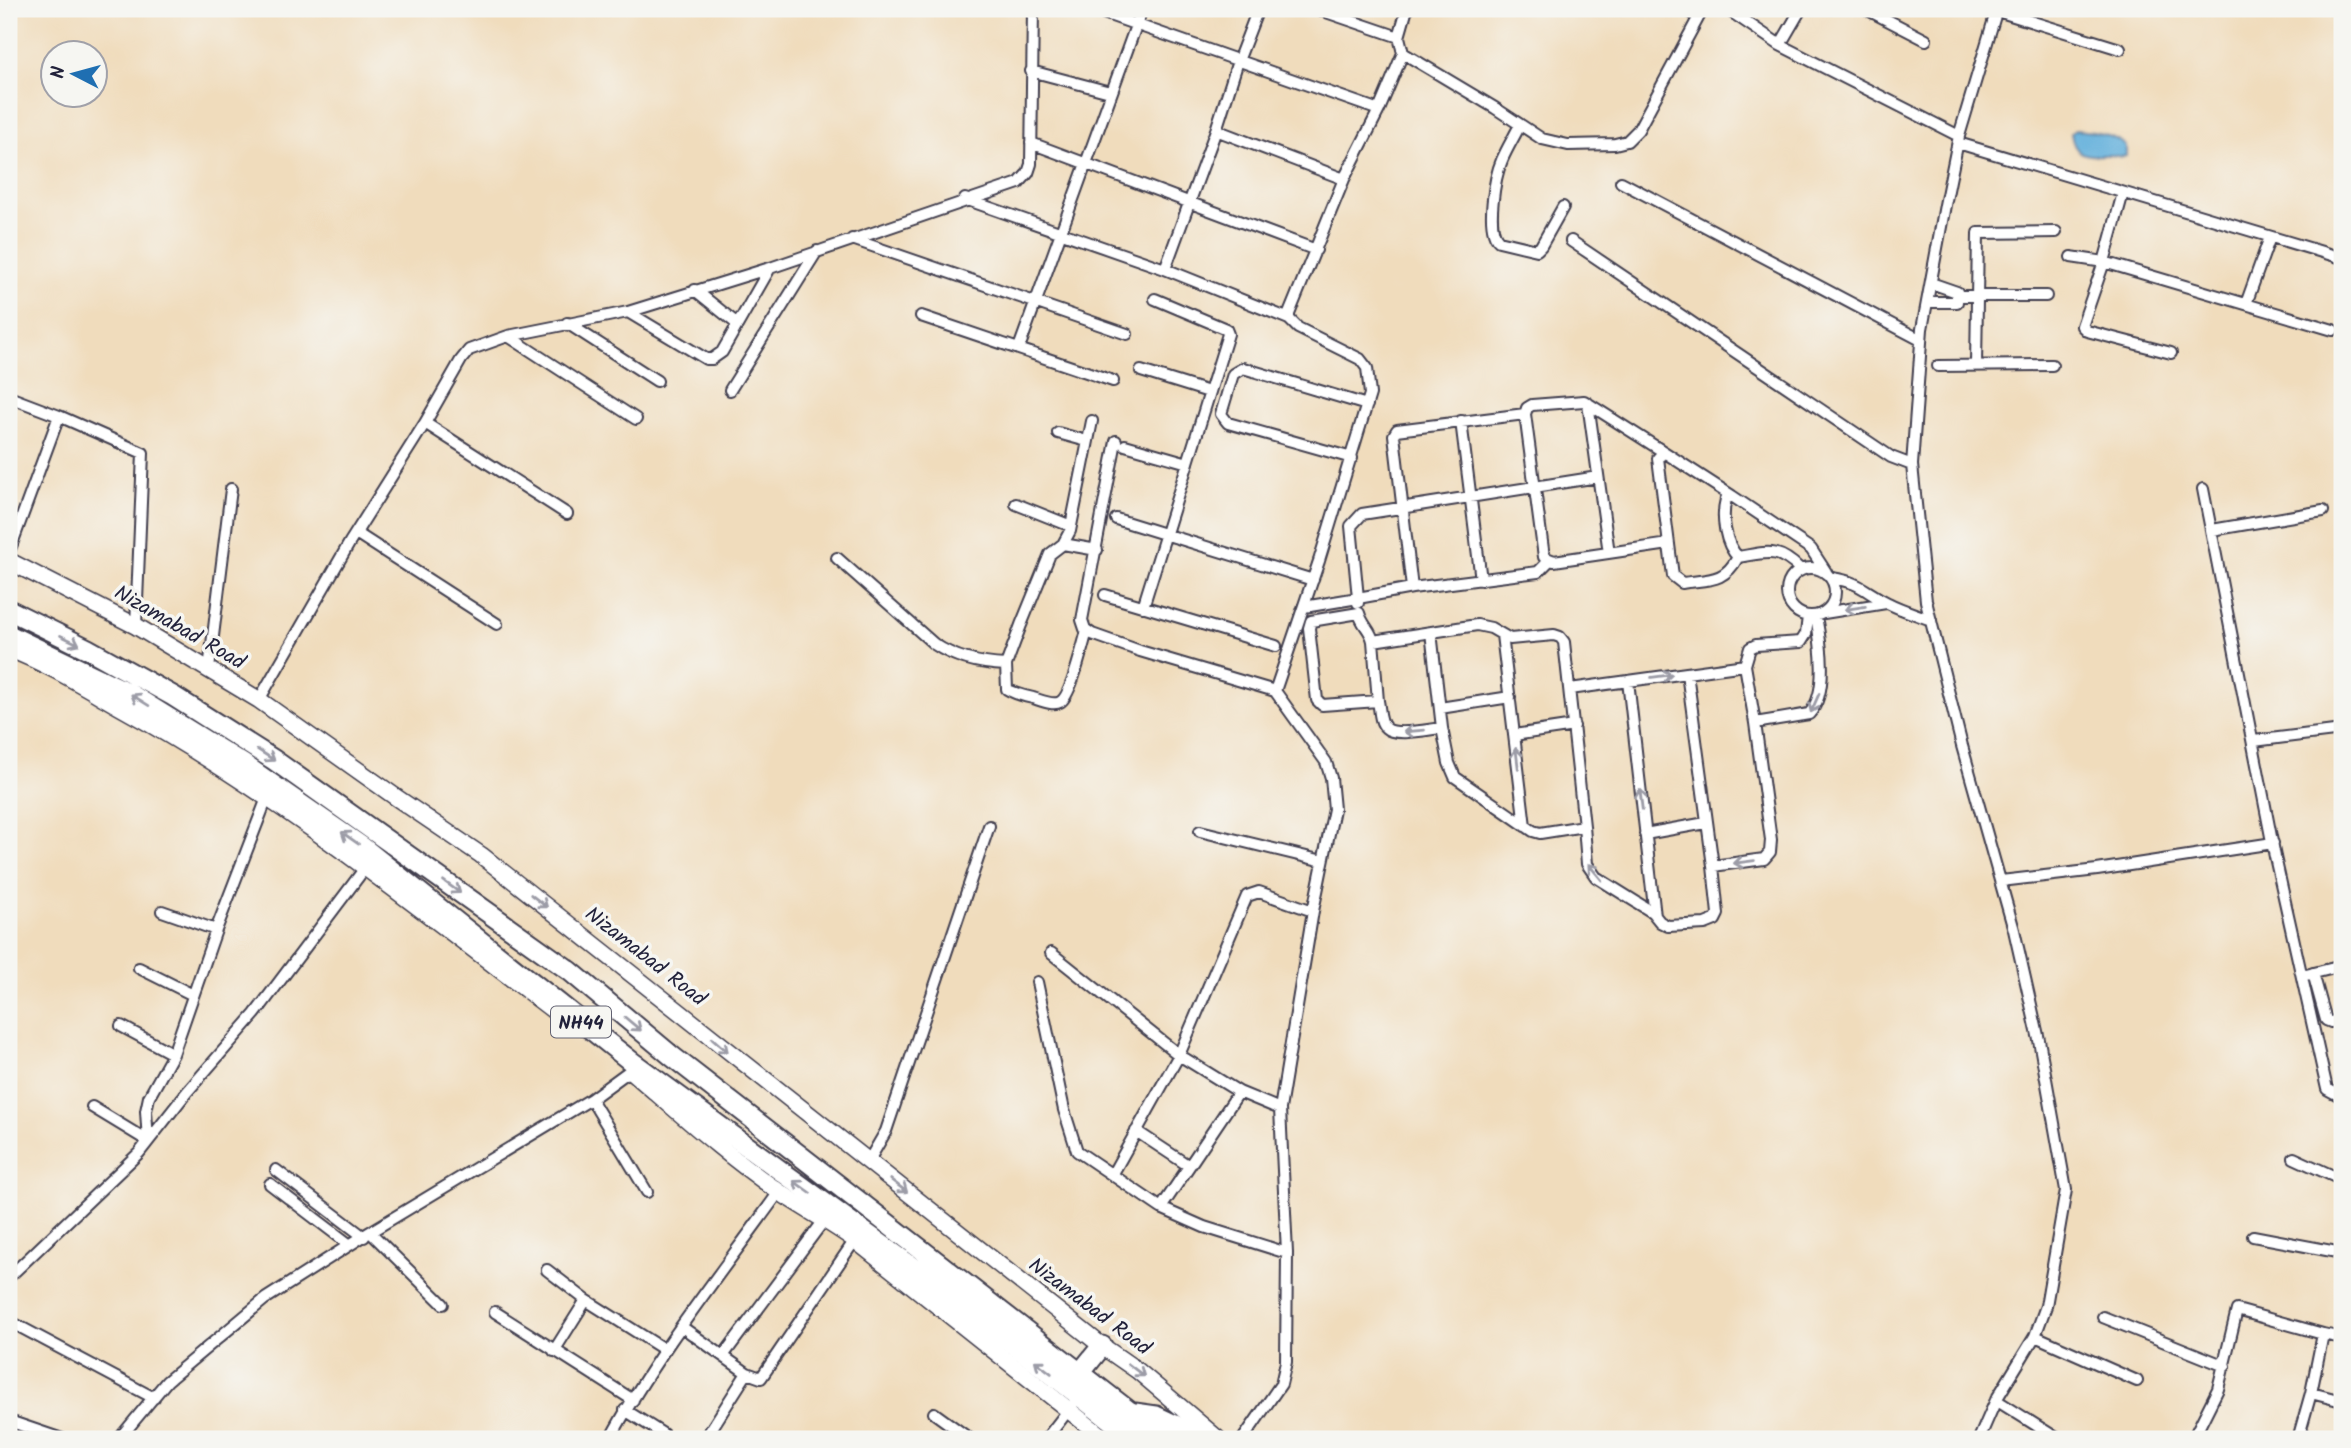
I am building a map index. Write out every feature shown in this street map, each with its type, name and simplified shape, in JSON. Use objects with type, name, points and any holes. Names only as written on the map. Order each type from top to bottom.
[{"type":"highway","name":"NH44","points":[[9,610],[88,649],[173,696],[223,728],[274,761],[570,971],[673,1057],[1165,1439]]},
{"type":"highway","name":"NH44","points":[[9,635],[127,692],[165,724],[212,745],[361,846],[633,1068],[934,1283],[1074,1402],[1135,1439]]},
{"type":"highway","points":[[212,745],[223,728]]},
{"type":"highway","points":[[1081,1372],[1102,1346]]},
{"type":"highway","points":[[1130,1412],[1156,1416],[1205,1439]]},
{"type":"main road","name":"Nizamabad Road","points":[[9,561],[136,626],[259,699],[481,855],[1102,1346],[1138,1371],[1217,1439]]},
{"type":"main road","points":[[9,649],[165,724],[365,868],[633,1068],[725,1152],[779,1192],[855,1240],[1074,1402],[1105,1439]]},
{"type":"street","points":[[259,699],[356,533],[461,360],[470,350],[508,337],[628,312],[770,268],[965,199],[1019,183],[1025,178],[1031,164],[1033,9]]},
{"type":"street","points":[[1091,9],[1379,110]]},
{"type":"street","points":[[1019,348],[1142,9]]},
{"type":"street","points":[[1165,268],[1258,9]]},
{"type":"street","points":[[1317,9],[1399,37]]},
{"type":"street","points":[[1289,319],[1344,179],[1379,110],[1403,53],[1399,37],[1407,9]]},
{"type":"street","points":[[1403,53],[1542,139],[1567,145],[1615,144],[1627,141],[1638,130],[1700,13],[1685,9]]},
{"type":"street","points":[[1727,9],[1780,45],[1959,140],[2123,193],[2342,258]]},
{"type":"street","points":[[1780,45],[1801,9]]},
{"type":"street","points":[[1866,9],[1926,40]]},
{"type":"street","points":[[1979,1439],[1996,1399],[2035,1336],[2046,1306],[2066,1190],[2039,1040],[2014,930],[1962,746],[1926,601],[1912,465],[1921,340],[1959,140],[1995,9],[2120,49]]},
{"type":"street","points":[[1031,71],[1110,92]]},
{"type":"street","points":[[1520,125],[1501,161],[1496,179],[1492,226],[1495,238],[1499,242],[1537,250],[1563,207]]},
{"type":"street","points":[[1216,130],[1344,179]]},
{"type":"street","points":[[1031,143],[1316,250]]},
{"type":"street","points":[[1621,182],[1921,340]]},
{"type":"street","points":[[2123,193],[2104,262],[2082,326],[2084,329],[2171,353]]},
{"type":"street","points":[[965,199],[1165,268],[1289,319],[1298,328],[1360,359],[1367,368],[1370,394],[1325,562],[1313,580],[1275,691]]},
{"type":"street","points":[[1976,366],[1978,233],[2056,232]]},
{"type":"street","points":[[2246,304],[2270,237]]},
{"type":"street","points":[[852,239],[1127,334]]},
{"type":"street","points":[[1571,241],[1891,457],[1912,465]]},
{"type":"street","points":[[730,390],[817,251]]},
{"type":"street","points":[[2071,257],[2104,262],[2333,330]]},
{"type":"street","points":[[628,312],[706,359],[712,359],[722,352],[736,323],[770,268]]},
{"type":"street","points":[[1927,302],[1957,302],[1957,292],[1931,283]]},
{"type":"street","points":[[695,290],[736,323]]},
{"type":"street","points":[[1957,296],[2046,296]]},
{"type":"street","points":[[1143,607],[1227,331],[1155,299]]},
{"type":"street","points":[[921,316],[1113,382]]},
{"type":"street","points":[[567,323],[657,381]]},
{"type":"street","points":[[508,337],[636,419]]},
{"type":"street","points":[[1938,366],[2052,365]]},
{"type":"street","points":[[1352,458],[1228,423],[1221,414],[1233,374],[1243,368],[1367,405]]},
{"type":"street","points":[[1141,371],[1209,392]]},
{"type":"street","points":[[9,397],[143,453],[136,626]]},
{"type":"street","points":[[1549,561],[1544,557],[1525,414],[1527,408],[1532,405],[1577,400],[1588,403],[1811,550],[1835,586],[1834,601],[1816,615],[1801,642],[1756,645],[1750,648],[1745,665],[1771,840],[1770,852],[1764,859],[1713,866]]},
{"type":"street","points":[[1588,403],[1609,553]]},
{"type":"street","points":[[1412,588],[1394,435],[1397,430],[1525,414]]},
{"type":"street","points":[[9,552],[59,416]]},
{"type":"street","points":[[1092,421],[1069,535],[1063,544],[1050,554],[1006,666],[1007,689],[1012,692],[1052,703],[1060,702],[1071,682],[1087,631],[1082,620],[1120,443],[1188,463]]},
{"type":"street","points":[[1461,421],[1481,580]]},
{"type":"street","points":[[425,423],[567,514]]},
{"type":"street","points":[[1058,433],[1087,441]]},
{"type":"street","points":[[1664,452],[1657,461],[1673,576],[1682,583],[1723,577],[1738,557],[1774,551],[1791,559],[1801,570]]},
{"type":"street","points":[[1442,728],[1395,733],[1387,730],[1382,721],[1372,635],[1362,624],[1359,613],[1352,526],[1354,521],[1362,514],[1598,477]]},
{"type":"street","points":[[209,669],[231,489]]},
{"type":"street","points":[[2203,489],[2273,843],[2308,975],[2327,1089],[2342,1097]]},
{"type":"street","points":[[1732,496],[1725,502],[1726,536],[1731,550],[1738,557]]},
{"type":"street","points":[[1016,505],[1071,526]]},
{"type":"street","points":[[2212,530],[2323,511]]},
{"type":"street","points":[[1116,519],[1313,580]]},
{"type":"street","points":[[356,533],[497,624]]},
{"type":"street","points":[[1063,544],[1097,550]]},
{"type":"street","points":[[1304,607],[1412,588],[1538,572],[1549,561],[1669,544]]},
{"type":"street","points":[[837,558],[946,652],[1006,666]]},
{"type":"street","points":[[1886,603],[1816,615],[1800,614],[1793,609],[1787,594],[1791,578],[1801,570],[1812,567],[1850,581],[1886,603],[1930,620]]},
{"type":"street","points":[[1105,595],[1276,646]]},
{"type":"street","points":[[1359,613],[1311,621],[1309,628],[1317,700],[1322,705],[1329,706],[1378,701]]},
{"type":"street","points":[[1755,723],[1810,714],[1815,708],[1819,699],[1822,665],[1816,615]]},
{"type":"street","points":[[1373,641],[1476,625],[1491,628],[1510,639],[1554,635],[1560,637],[1564,642],[1570,689],[1587,863],[1596,877],[1668,926],[1704,923],[1715,920],[1718,914],[1687,673]]},
{"type":"street","points":[[1087,631],[1140,652],[1275,691],[1326,762],[1331,778],[1334,809],[1312,911],[1279,1109],[1287,1253],[1286,1362],[1281,1384],[1242,1439]]},
{"type":"street","points":[[1431,632],[1442,728],[1449,763],[1455,777],[1525,826],[1540,833],[1584,826]]},
{"type":"street","points":[[1502,635],[1525,826]]},
{"type":"street","points":[[1570,689],[1745,665]]},
{"type":"street","points":[[1628,681],[1655,916]]},
{"type":"street","points":[[1440,708],[1510,698]]},
{"type":"street","points":[[1514,735],[1574,726]]},
{"type":"street","points":[[2254,741],[2342,730]]},
{"type":"street","points":[[148,1142],[146,1111],[149,1097],[173,1054],[216,930],[267,798]]},
{"type":"street","points":[[1645,834],[1706,823]]},
{"type":"street","points":[[868,1162],[886,1131],[989,827]]},
{"type":"street","points":[[1200,831],[1323,861]]},
{"type":"street","points":[[2001,881],[2097,870],[2273,843]]},
{"type":"street","points":[[9,1277],[139,1153],[255,1014],[365,868]]},
{"type":"street","points":[[1112,1175],[1179,1055],[1247,896],[1259,892],[1312,911]]},
{"type":"street","points":[[162,911],[216,930]]},
{"type":"street","points":[[1051,953],[1179,1055],[1239,1092],[1279,1109]]},
{"type":"street","points":[[2308,975],[2342,966]]},
{"type":"street","points":[[139,968],[193,995]]},
{"type":"street","points":[[2308,975],[2326,1020],[2330,1022],[2342,1019]]},
{"type":"street","points":[[1037,982],[1064,1110],[1077,1151],[1161,1208],[1204,1227],[1287,1253]]},
{"type":"street","points":[[121,1026],[173,1054]]},
{"type":"street","points":[[119,1439],[167,1381],[265,1299],[591,1099],[633,1068]]},
{"type":"street","points":[[1161,1208],[1239,1092]]},
{"type":"street","points":[[591,1099],[647,1192]]},
{"type":"street","points":[[92,1107],[148,1142]]},
{"type":"street","points":[[1136,1131],[1189,1166]]},
{"type":"street","points":[[2294,1158],[2342,1180]]},
{"type":"street","points":[[276,1170],[367,1234],[443,1304]]},
{"type":"street","points":[[270,1184],[350,1245]]},
{"type":"street","points":[[610,1439],[625,1410],[665,1350],[779,1192]]},
{"type":"street","points":[[723,1356],[825,1219]]},
{"type":"street","points":[[2253,1236],[2342,1253]]},
{"type":"street","points":[[682,1327],[747,1373],[758,1378],[764,1375],[855,1240]]},
{"type":"street","points":[[547,1270],[586,1300],[665,1350]]},
{"type":"street","points":[[554,1351],[586,1300]]},
{"type":"street","points":[[2193,1439],[2218,1389],[2237,1310],[2342,1338]]},
{"type":"street","points":[[495,1312],[633,1400]]},
{"type":"street","points":[[2103,1317],[2225,1366]]},
{"type":"street","points":[[9,1321],[154,1398]]},
{"type":"street","points":[[2298,1439],[2323,1334]]},
{"type":"street","points":[[2035,1336],[2137,1381]]},
{"type":"street","points":[[705,1439],[747,1373]]},
{"type":"street","points":[[2311,1393],[2342,1401]]},
{"type":"street","points":[[1996,1399],[2058,1439]]},
{"type":"street","points":[[1046,1439],[1074,1402]]},
{"type":"street","points":[[625,1410],[663,1434]]},
{"type":"street","points":[[934,1413],[970,1439]]},
{"type":"street","points":[[9,1420],[62,1439]]},
{"type":"water","points":[[2075,130],[2095,132],[2115,139],[2126,146],[2126,156],[2084,154],[2075,147],[2071,133]]}]
